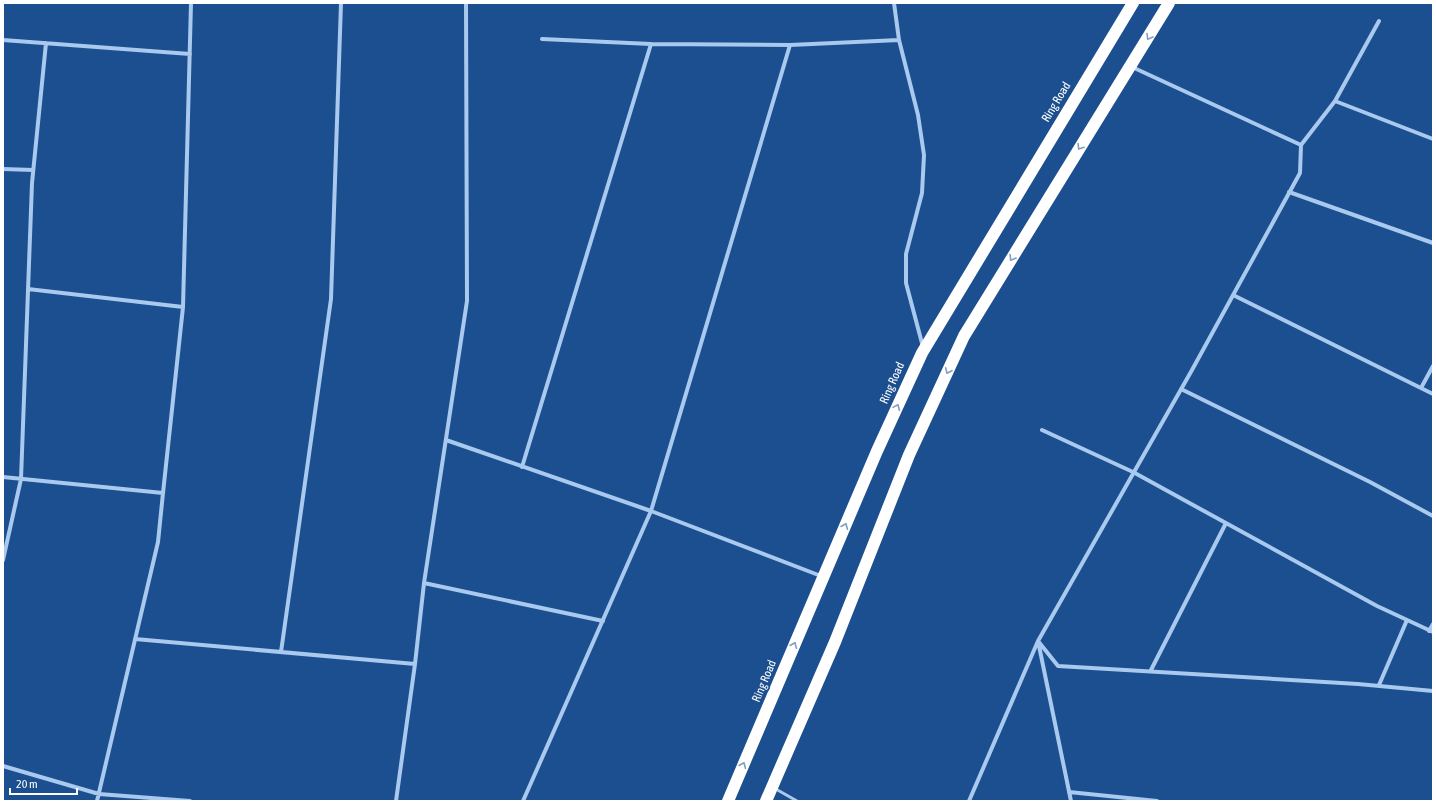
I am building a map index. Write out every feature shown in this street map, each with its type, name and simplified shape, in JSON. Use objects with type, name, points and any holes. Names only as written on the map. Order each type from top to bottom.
[{"type":"highway","name":"Ring Road","points":[[728,801],[877,451],[924,349],[1133,3]]},
{"type":"highway","points":[[766,801],[835,642],[909,455],[964,336],[1169,3]]},
{"type":"street","points":[[97,801],[158,542],[164,493],[183,307],[191,3]]},
{"type":"street","points":[[281,652],[331,299],[341,3]]},
{"type":"street","points":[[396,801],[415,664],[424,583],[467,301],[466,3]]},
{"type":"street","points":[[894,3],[899,40],[918,115],[924,154],[922,193],[906,254],[906,283],[924,349]]},
{"type":"street","points":[[970,801],[1038,641],[1181,389],[1300,173],[1301,144],[1336,101],[1379,20]]},
{"type":"street","points":[[542,39],[651,44],[790,45],[899,40]]},
{"type":"street","points":[[3,40],[190,54]]},
{"type":"street","points":[[3,560],[21,480],[33,170],[46,43]]},
{"type":"street","points":[[522,467],[651,44]]},
{"type":"street","points":[[523,801],[651,512],[790,45]]},
{"type":"street","points":[[1131,67],[1301,144]]},
{"type":"street","points":[[1336,101],[1433,139]]},
{"type":"street","points":[[3,169],[33,170]]},
{"type":"street","points":[[1289,192],[1433,243]]},
{"type":"street","points":[[28,289],[183,307]]},
{"type":"street","points":[[1233,294],[1433,394]]},
{"type":"street","points":[[1421,388],[1433,366]]},
{"type":"street","points":[[1181,389],[1370,482],[1433,516]]},
{"type":"street","points":[[1042,430],[1133,472],[1377,606],[1431,631],[1433,624]]},
{"type":"street","points":[[446,440],[651,512],[823,577]]},
{"type":"street","points":[[3,477],[21,480],[164,493]]},
{"type":"street","points":[[1151,670],[1226,523]]},
{"type":"street","points":[[424,583],[603,621]]},
{"type":"street","points":[[1379,685],[1407,620]]},
{"type":"street","points":[[135,639],[415,664]]},
{"type":"street","points":[[1038,641],[1058,666],[1151,670],[1433,690]]},
{"type":"street","points":[[1038,641],[1071,801]]},
{"type":"street","points":[[3,766],[99,794],[190,801]]},
{"type":"street","points":[[1069,792],[1157,801]]},
{"type":"lane","points":[[772,787],[797,801]]}]
